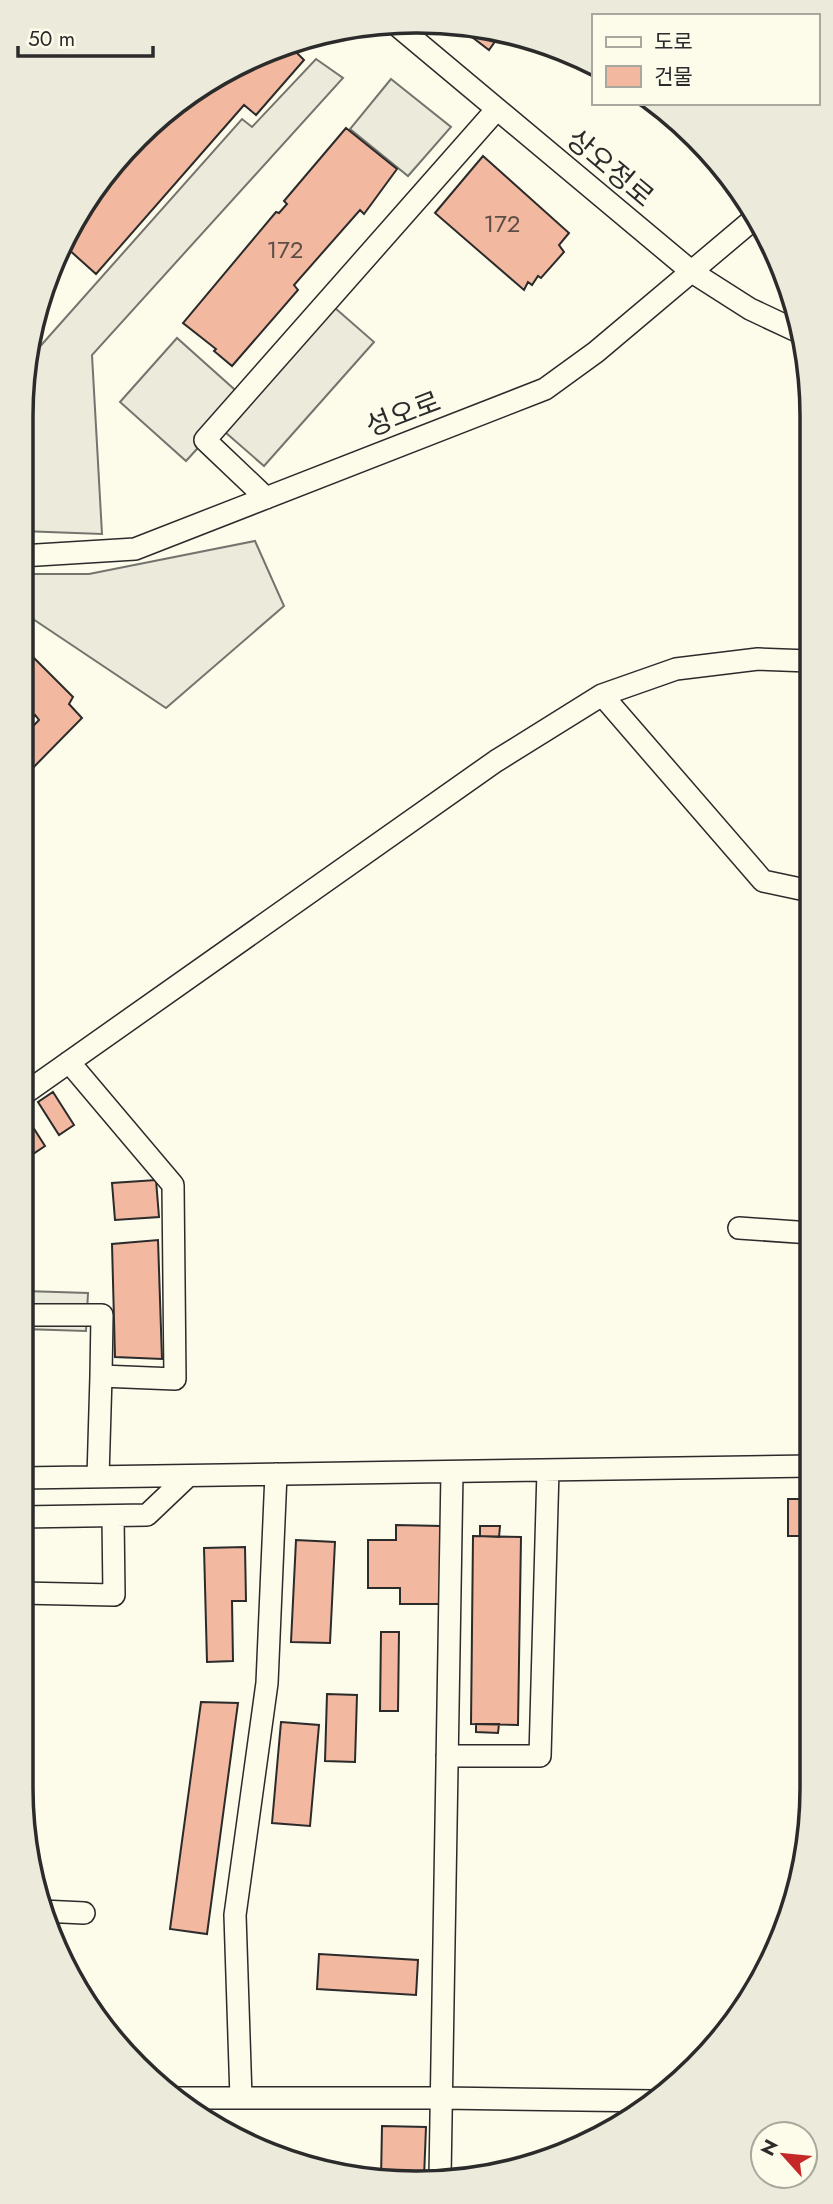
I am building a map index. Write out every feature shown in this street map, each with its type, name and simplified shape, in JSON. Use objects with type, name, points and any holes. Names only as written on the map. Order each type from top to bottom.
[{"type":"street","name":"상오정로","points":[[407,33],[692,272],[750,309],[789,327]]},
{"type":"street","points":[[266,498],[205,440],[497,109]]},
{"type":"street","name":"성오로","points":[[33,555],[135,549],[545,389],[596,352],[748,224]]},
{"type":"street","points":[[33,1088],[496,761],[602,695],[676,669],[758,659],[800,661]]},
{"type":"street","points":[[602,695],[763,881],[800,889]]},
{"type":"street","points":[[69,1062],[173,1185],[175,1379],[101,1376]]},
{"type":"street","points":[[740,1228],[800,1232]]},
{"type":"street","points":[[33,1315],[102,1315],[98,1477]]},
{"type":"street","points":[[33,1478],[800,1466]]},
{"type":"street","points":[[447,1756],[540,1756],[548,1470]]},
{"type":"street","points":[[440,2170],[452,1472]]},
{"type":"street","points":[[242,2098],[235,1914],[267,1683],[276,1474]]},
{"type":"street","points":[[33,1517],[147,1515],[188,1476]]},
{"type":"street","points":[[33,1593],[114,1595],[113,1517]]},
{"type":"street","points":[[54,1912],[84,1913]]},
{"type":"street","points":[[192,2098],[637,2101]]},
{"type":"shaded area","points":[[316,59],[343,78],[92,355],[102,534],[33,531],[33,416],[40,346],[242,119],[252,127]]},
{"type":"shaded area","points":[[391,79],[451,127],[408,176],[350,129]]},
{"type":"shaded area","points":[[327,301],[374,342],[264,466],[218,426],[186,461],[120,402],[177,338],[243,397]]},
{"type":"shaded area","points":[[255,541],[284,606],[166,708],[33,619],[33,574],[89,574]]},
{"type":"shaded area","points":[[33,1291],[88,1293],[86,1331],[33,1329]]},
{"type":"building","points":[[473,38],[495,42],[489,50]]},
{"type":"building","points":[[297,53],[304,60],[256,115],[244,105],[96,274],[71,251],[98,204],[128,164],[164,128],[204,98],[247,73]]},
{"type":"building","points":[[346,128],[397,169],[364,214],[360,210],[294,285],[298,290],[232,366],[214,351],[216,349],[183,323],[276,212],[279,213],[287,204],[284,201]]},
{"type":"building","points":[[483,156],[569,233],[559,245],[564,252],[541,278],[538,276],[532,285],[528,282],[524,290],[435,213]]},
{"type":"building","points":[[33,657],[73,697],[69,704],[82,718],[33,768],[33,726],[39,720],[35,715],[33,716]]},
{"type":"building","points":[[53,1092],[74,1125],[59,1135],[38,1102]]},
{"type":"building","points":[[33,1127],[45,1146],[33,1154]]},
{"type":"building","points":[[156,1180],[159,1217],[115,1220],[112,1183]]},
{"type":"building","points":[[158,1240],[162,1359],[115,1357],[112,1244]]},
{"type":"building","points":[[788,1499],[800,1499],[800,1536],[788,1536]]},
{"type":"building","points":[[396,1525],[441,1526],[440,1604],[400,1604],[400,1588],[368,1588],[368,1540],[396,1540]]},
{"type":"building","points":[[480,1526],[500,1526],[499,1537],[480,1536]]},
{"type":"building","points":[[473,1536],[521,1537],[518,1725],[471,1724]]},
{"type":"building","points":[[296,1540],[335,1542],[330,1643],[291,1642]]},
{"type":"building","points":[[245,1547],[246,1601],[232,1601],[233,1661],[207,1662],[204,1548]]},
{"type":"building","points":[[381,1632],[399,1632],[398,1711],[380,1711]]},
{"type":"building","points":[[327,1694],[357,1695],[355,1762],[325,1761]]},
{"type":"building","points":[[201,1702],[238,1703],[207,1934],[170,1929]]},
{"type":"building","points":[[281,1722],[319,1725],[310,1826],[272,1823]]},
{"type":"building","points":[[476,1724],[499,1724],[498,1733],[476,1732]]},
{"type":"building","points":[[319,1954],[418,1960],[416,1995],[317,1989]]},
{"type":"building","points":[[382,2126],[426,2127],[424,2171],[381,2169]]}]
